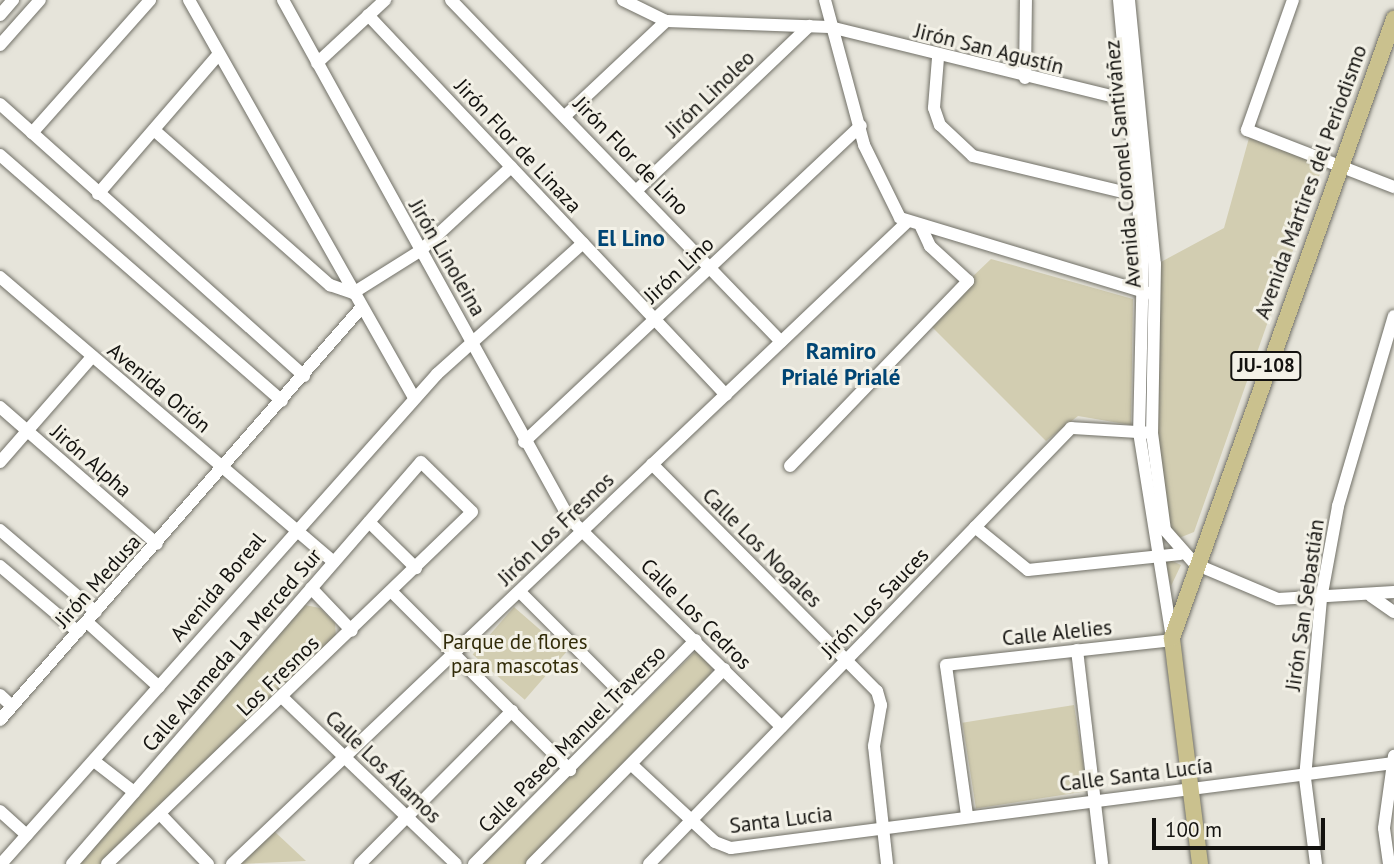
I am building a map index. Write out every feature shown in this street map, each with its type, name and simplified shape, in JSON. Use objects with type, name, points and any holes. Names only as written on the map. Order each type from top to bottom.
[{"type":"main road","name":"Avenida Mártires del Periodismo","points":[[1200,864],[1172,639],[1195,564],[1394,19]]},
{"type":"street","points":[[0,45],[40,0]]},
{"type":"street","points":[[32,134],[150,0]]},
{"type":"street","points":[[189,0],[414,398]]},
{"type":"street","points":[[286,5],[300,0]]},
{"type":"street","points":[[317,63],[385,0]]},
{"type":"street","name":"Jirón Flor de Lino","points":[[451,0],[781,342]]},
{"type":"street","points":[[565,116],[666,21],[623,0]]},
{"type":"street","points":[[825,0],[830,27],[882,192],[908,222],[1148,293]]},
{"type":"street","points":[[1025,78],[1026,0]]},
{"type":"street","name":"Avenida Coronel Santiváñez","points":[[1119,0],[1134,102],[1135,195],[1148,293]]},
{"type":"street","name":"Avenida Coronel Santiváñez","points":[[1129,0],[1148,293],[1145,432],[1155,555]]},
{"type":"street","points":[[1293,0],[1247,130],[1394,187]]},
{"type":"street","points":[[0,15],[9,1]]},
{"type":"street","name":"Jirón Linoleina","points":[[286,5],[420,251],[474,344],[524,442],[583,530]]},
{"type":"street","name":"Jirón Flor de Linaza","points":[[368,15],[726,394]]},
{"type":"street","name":"Jirón San Agustín","points":[[666,21],[830,27],[938,58],[1134,102]]},
{"type":"street","name":"Jirón Linoleo","points":[[637,190],[809,26]]},
{"type":"street","points":[[98,194],[219,54]]},
{"type":"street","points":[[938,58],[934,108],[940,125],[973,156],[1135,195]]},
{"type":"street","points":[[0,104],[304,376]]},
{"type":"street","name":"Jirón Lino","points":[[524,442],[861,126]]},
{"type":"street","points":[[154,130],[330,285],[353,293]]},
{"type":"street","points":[[0,155],[282,401]]},
{"type":"street","points":[[353,293],[420,251],[511,167]]},
{"type":"street","name":"Jirón Los Fresnos","points":[[232,864],[908,222]]},
{"type":"street","points":[[790,466],[968,281],[930,246],[921,227]]},
{"type":"street","points":[[474,344],[583,243]]},
{"type":"street","name":"Avenida Orión","points":[[0,276],[334,562]]},
{"type":"street","name":"Jirón Medusa","points":[[0,720],[224,470],[361,308]]},
{"type":"street","name":"Jirón San Sebastián","points":[[1316,864],[1304,778],[1321,599],[1338,506],[1394,316]]},
{"type":"street","name":"Avenida Boreal","points":[[1,864],[159,687],[293,528],[414,398],[474,344]]},
{"type":"street","points":[[0,462],[92,357]]},
{"type":"street","name":"Jirón Alpha","points":[[0,407],[157,544]]},
{"type":"street","name":"Jirón Los Sauces","points":[[649,864],[1070,428],[1145,432]]},
{"type":"street","name":"Avenida Coronel Santiváñez","points":[[1145,432],[1165,530],[1180,554],[1195,564],[1278,599],[1371,596],[1394,592]]},
{"type":"street","name":"Los Fresnos","points":[[107,864],[284,699],[472,512],[421,462]]},
{"type":"street","name":"Calle Alameda La Merced Sur","points":[[72,864],[421,462]]},
{"type":"street","name":"Calle Los Nogales","points":[[652,464],[846,659],[880,698],[874,746],[887,864]]},
{"type":"street","points":[[369,522],[416,568]]},
{"type":"street","points":[[975,527],[1028,570],[1180,554]]},
{"type":"street","points":[[0,530],[96,612]]},
{"type":"street","name":"Calle Los Cedros","points":[[583,530],[782,727]]},
{"type":"street","name":"Avenida Mártires del Periodismo","points":[[1155,555],[1172,639]]},
{"type":"street","points":[[0,566],[159,687]]},
{"type":"street","points":[[311,588],[352,631]]},
{"type":"street","points":[[392,592],[569,770]]},
{"type":"street","points":[[520,592],[632,704]]},
{"type":"street","points":[[1371,596],[1394,612]]},
{"type":"street","name":"Calle Alelies","points":[[967,815],[946,665],[1172,639]]},
{"type":"street","name":"Calle Paseo Manuel Traverso","points":[[474,864],[696,640]]},
{"type":"street","points":[[1077,650],[1102,864]]},
{"type":"street","points":[[533,864],[724,669]]},
{"type":"street","points":[[0,695],[12,706]]},
{"type":"street","name":"Calle Los Álamos","points":[[284,699],[456,864]]},
{"type":"street","points":[[360,864],[512,711]]},
{"type":"street","points":[[1388,864],[1384,828],[1393,760]]},
{"type":"street","name":"Calle Santa Lucía","points":[[882,826],[1190,787],[1304,778],[1393,760]]},
{"type":"street","points":[[94,761],[134,792]]},
{"type":"street","name":"Santa Lucia","points":[[632,765],[690,820],[731,848],[882,826]]},
{"type":"street","points":[[0,811],[27,835]]},
{"type":"street","points":[[161,814],[208,864]]},
{"type":"green space","points":[[1249,138],[1323,165],[1194,532],[1179,538],[1169,532],[1158,443],[1159,263],[1224,228]]},
{"type":"green space","points":[[991,259],[1133,299],[1131,425],[1078,416],[1046,441],[926,321]]},
{"type":"green space","points":[[1165,560],[1181,565],[1171,586]]},
{"type":"green space","points":[[305,605],[320,608],[335,623],[336,637],[100,864],[78,864]]},
{"type":"green space","name":"Parque de flores para mascotas","points":[[514,607],[566,652],[525,700],[473,655]]},
{"type":"green space","points":[[697,650],[712,664],[711,676],[527,864],[480,864]]},
{"type":"green space","points":[[1074,705],[1088,791],[976,809],[962,723]]},
{"type":"green space","points":[[274,831],[306,861],[239,864]]},
{"type":"district","name":"El Lino","points":[[631,238]]},
{"type":"district","name":"Ramiro Prialé Prialé","points":[[841,364]]}]
